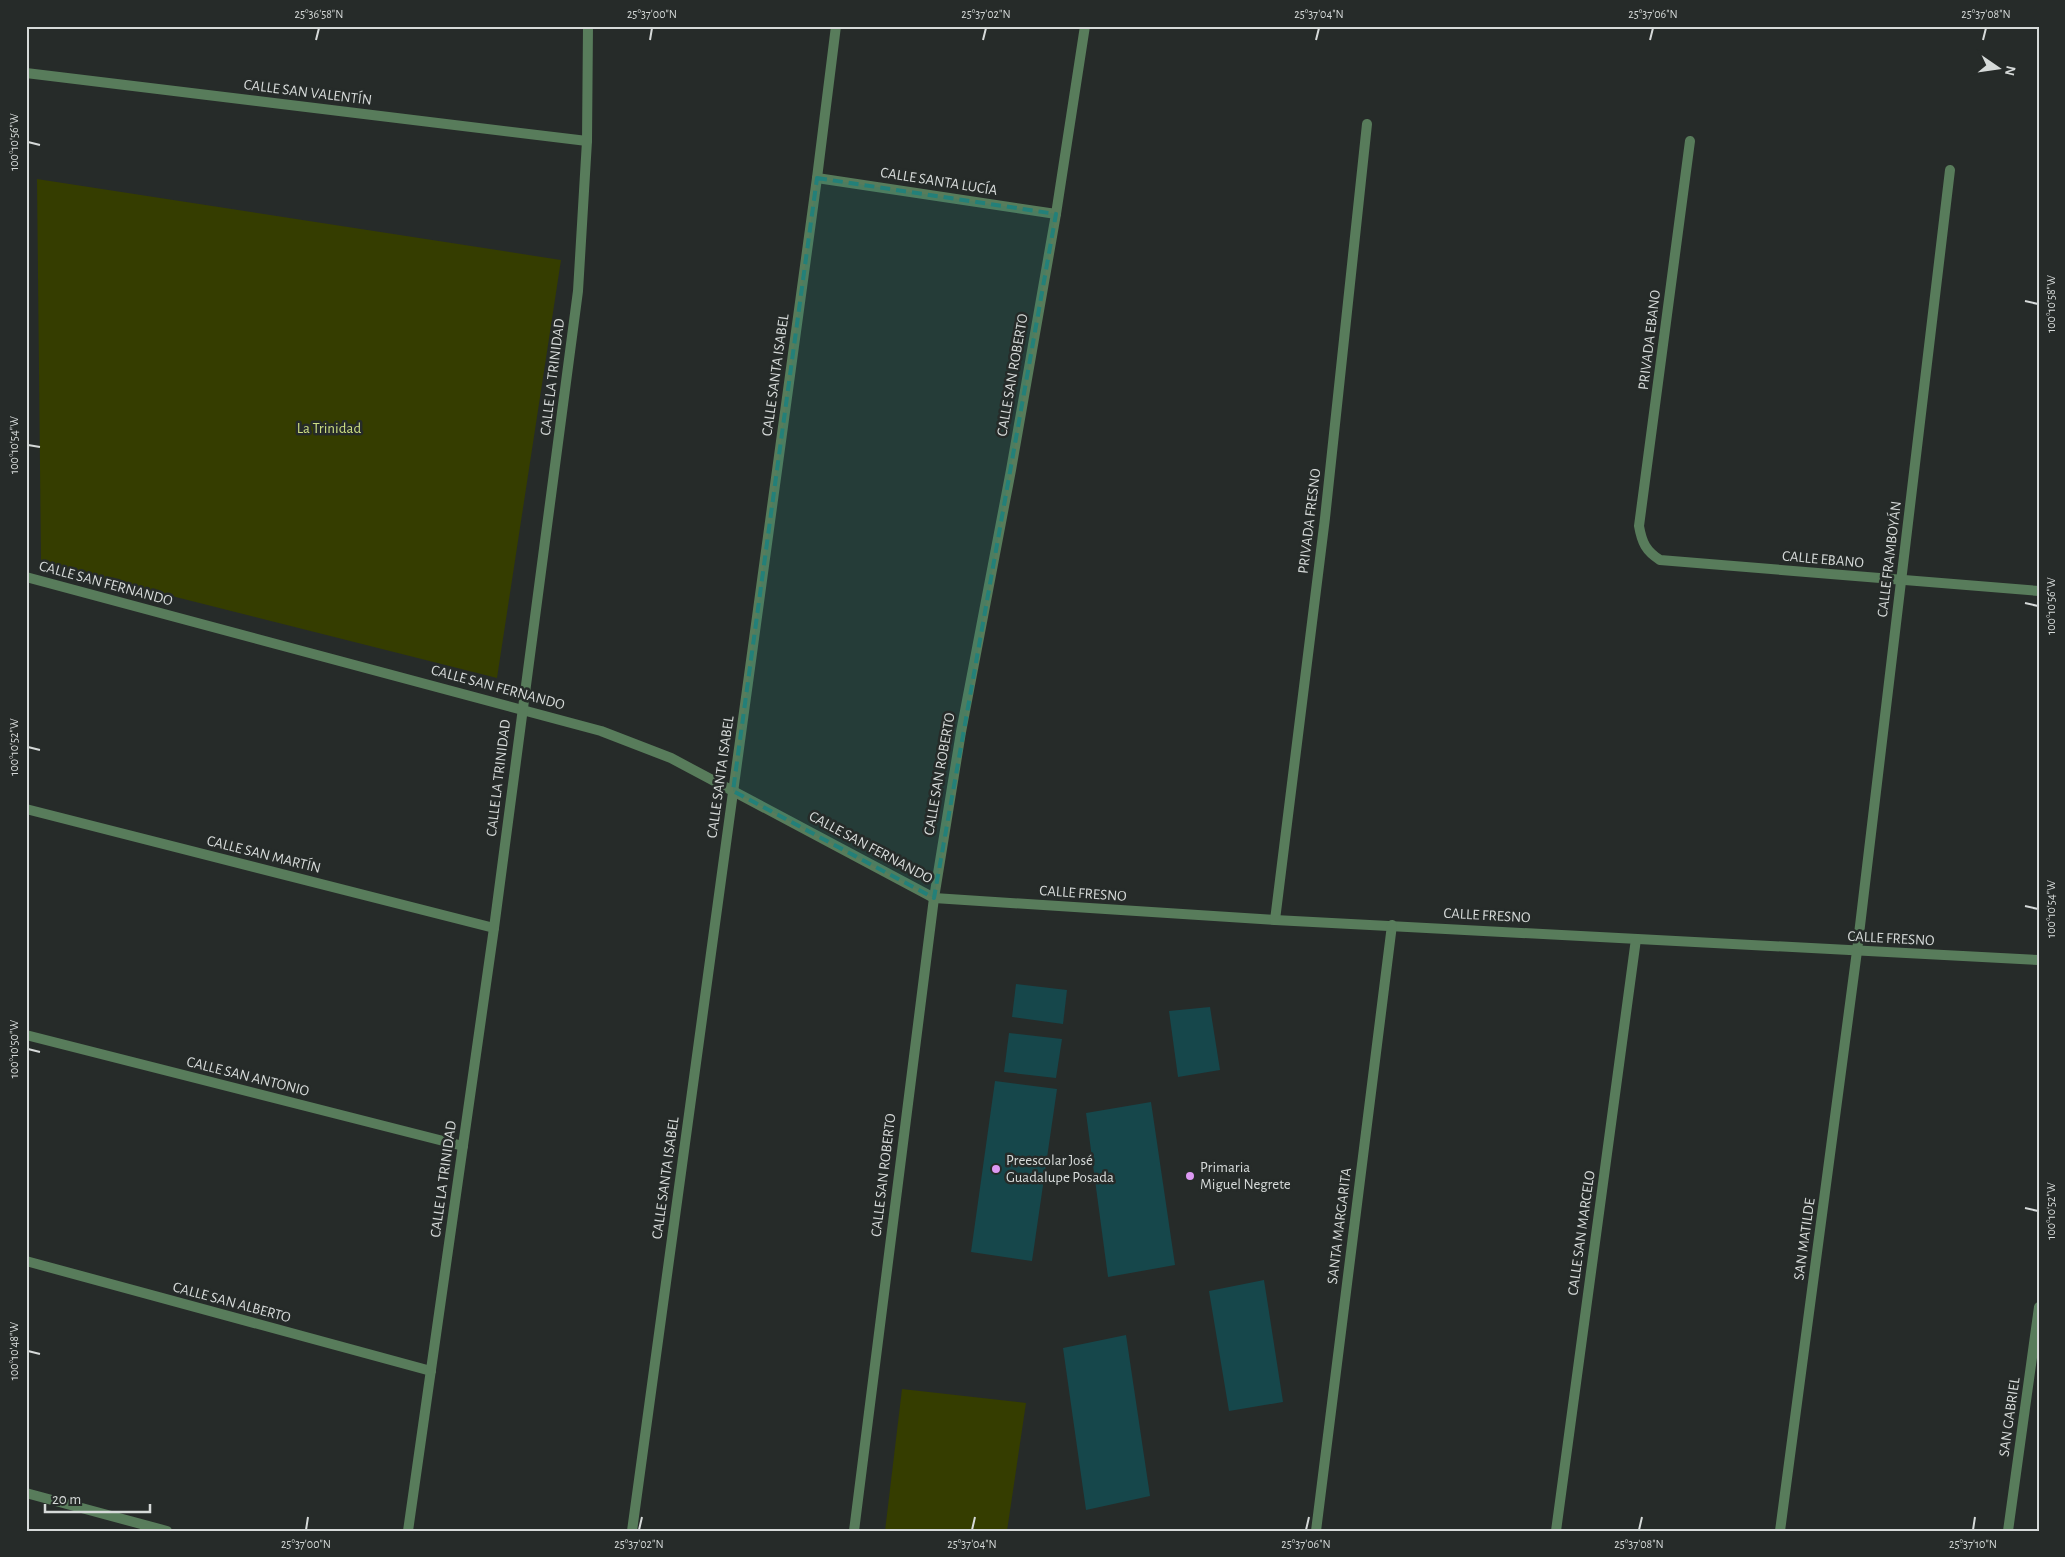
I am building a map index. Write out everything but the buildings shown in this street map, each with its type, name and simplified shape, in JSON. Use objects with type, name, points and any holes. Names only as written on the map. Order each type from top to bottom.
[{"type":"street","name":"CALLE LA TRINIDAD","points":[[408,1531],[494,928],[578,291],[587,141],[588,26]]},
{"type":"street","name":"CALLE SANTA ISABEL","points":[[632,1531],[817,178],[836,26]]},
{"type":"street","name":"CALLE SAN ROBERTO","points":[[854,1531],[934,898],[961,732],[1011,470],[1056,214],[1085,26]]},
{"type":"street","name":"CALLE SAN VALENTÍN","points":[[26,74],[587,141]]},
{"type":"street","name":"PRIVADA FRESNO","points":[[1275,920],[1325,518],[1367,124]]},
{"type":"street","name":"PRIVADA EBANO","points":[[1642,542],[1639,526],[1690,142]]},
{"type":"street","name":"CALLE FRAMBOYÁN","points":[[1857,951],[1950,170]]},
{"type":"street","name":"CALLE SANTA LUCÍA","points":[[817,178],[1056,214]]},
{"type":"street","name":"CALLE EBANO","points":[[1642,542],[1649,553],[1660,560],[1901,582],[2039,591]]},
{"type":"street","name":"CALLE SAN FERNANDO","points":[[26,577],[601,731],[671,758],[934,898]]},
{"type":"street","name":"CALLE SAN MARTÍN","points":[[26,809],[494,928]]},
{"type":"street","name":"CALLE FRESNO","points":[[934,898],[1275,920],[2039,960]]},
{"type":"street","name":"SANTA MARGARITA","points":[[1316,1531],[1392,925]]},
{"type":"street","name":"CALLE SAN MARCELO","points":[[1556,1531],[1636,939]]},
{"type":"street","name":"SAN MATILDE","points":[[1780,1531],[1857,951]]},
{"type":"street","name":"CALLE SAN ANTONIO","points":[[26,1035],[463,1146]]},
{"type":"street","name":"CALLE SAN ALBERTO","points":[[26,1261],[431,1371]]},
{"type":"street","name":"SAN GABRIEL","points":[[2008,1531],[2039,1307]]},
{"type":"street","points":[[26,1493],[167,1531]]},
{"type":"highlighted area","points":[[817,178],[1056,214],[934,898],[733,791]]},
{"type":"green space","name":"La Trinidad","points":[[37,179],[561,260],[497,678],[41,563]]},
{"type":"green space","points":[[902,1389],[1026,1403],[1007,1531],[885,1531]]},
{"type":"place","name":"Preescolar José Guadalupe Posada","points":[[996,1169]]},
{"type":"place","name":"Primaria Miguel Negrete","points":[[1190,1176]]}]
